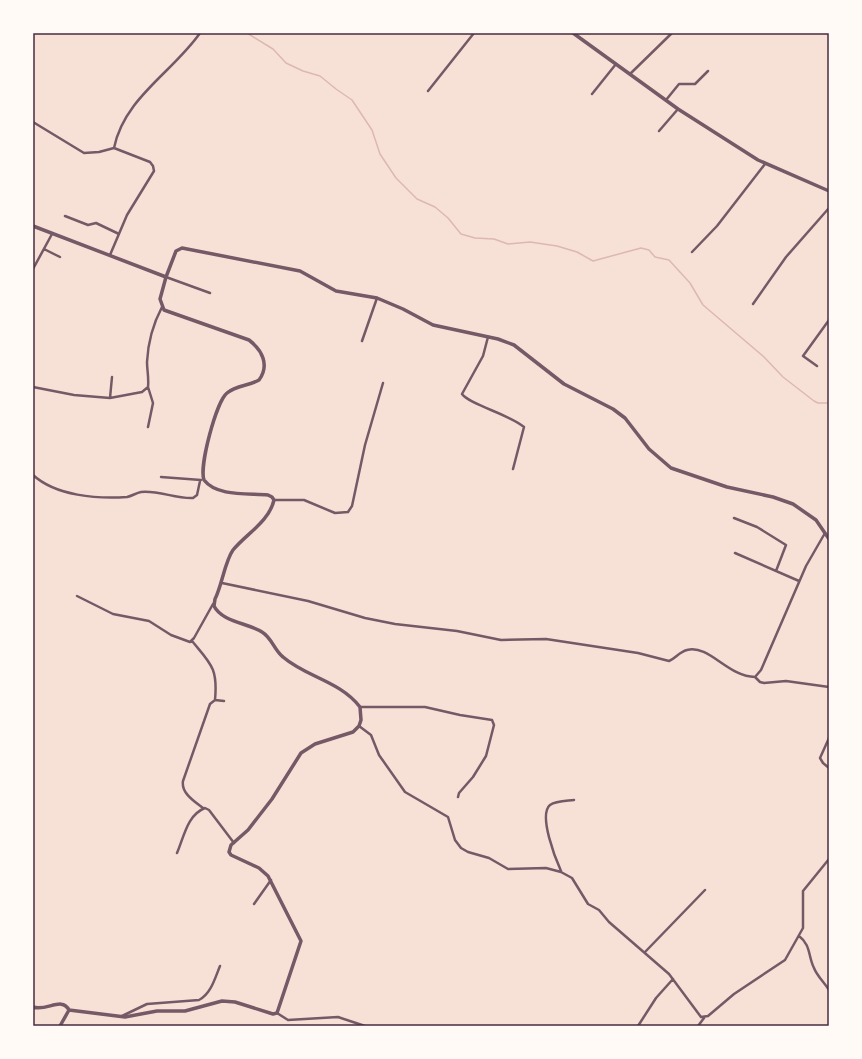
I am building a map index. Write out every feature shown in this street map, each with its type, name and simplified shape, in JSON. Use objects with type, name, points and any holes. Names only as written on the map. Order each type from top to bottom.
[{"type":"street","points":[[114,148],[126,116],[200,33]]},
{"type":"street","points":[[428,91],[474,33]]},
{"type":"street","points":[[573,33],[678,109],[765,164],[829,192]]},
{"type":"street","points":[[630,74],[672,33]]},
{"type":"street","points":[[592,94],[616,64]]},
{"type":"street","points":[[666,100],[680,84],[695,84],[708,71]]},
{"type":"street","points":[[659,131],[678,109]]},
{"type":"street","points":[[33,122],[84,153],[95,153],[114,148],[150,162],[153,166],[154,171],[131,207],[110,255]]},
{"type":"street","points":[[692,252],[717,226],[765,164]]},
{"type":"street","points":[[753,304],[786,257],[829,208]]},
{"type":"street","points":[[65,216],[88,225],[96,224],[118,234]]},
{"type":"street","points":[[33,226],[210,293]]},
{"type":"street","points":[[33,269],[52,234]]},
{"type":"street","points":[[33,475],[45,485],[54,489],[102,496],[128,496],[141,492],[193,498],[197,495],[202,480],[203,466],[214,420],[220,402],[232,390],[259,380],[262,373],[264,360],[258,348],[248,340],[204,323],[166,311],[162,307],[160,299],[166,277],[176,252],[182,248],[300,271],[336,291],[377,298],[433,324],[514,344],[564,384],[613,409],[630,424],[649,449],[671,468],[727,487],[784,500],[810,516],[825,532],[829,539]]},
{"type":"street","points":[[44,249],[60,256]]},
{"type":"street","points":[[362,341],[377,298]]},
{"type":"street","points":[[148,427],[153,403],[148,387],[147,360],[154,321],[162,307]]},
{"type":"street","points":[[817,366],[803,356],[829,320]]},
{"type":"street","points":[[488,337],[483,356],[462,394],[471,400],[499,412],[524,427],[513,468]]},
{"type":"street","points":[[110,398],[112,377]]},
{"type":"street","points":[[162,477],[202,480],[211,486],[225,491],[268,495],[274,500],[304,500],[334,513],[348,512],[352,506],[365,445],[383,383]]},
{"type":"street","points":[[33,387],[74,395],[110,398],[142,392],[148,387]]},
{"type":"street","points":[[191,641],[213,604],[222,583],[232,551],[256,528],[271,509],[274,500]]},
{"type":"street","points":[[734,518],[757,527],[786,545],[776,571]]},
{"type":"street","points":[[755,677],[761,670],[799,581],[825,532]]},
{"type":"street","points":[[734,553],[799,581]]},
{"type":"street","points":[[222,583],[308,601],[365,618],[396,624],[457,631],[488,638],[546,639],[638,653],[668,661],[681,652],[695,650],[707,653],[735,672],[755,677],[760,682],[786,681],[829,687]]},
{"type":"street","points":[[77,596],[114,614],[149,621],[176,638],[191,641],[207,658],[215,673],[215,700]]},
{"type":"street","points":[[213,604],[218,612],[228,618],[263,632],[270,638],[282,657],[333,684],[360,707],[362,716],[359,726],[348,734],[315,744],[304,750],[272,799],[248,830],[229,850],[231,855],[259,868],[271,880],[277,896],[301,941],[277,1013]]},
{"type":"street","points":[[224,701],[215,700],[210,704],[182,785],[184,791],[203,808],[209,810],[234,843]]},
{"type":"street","points":[[360,707],[425,706],[466,716],[492,720],[494,726],[486,756],[458,797]]},
{"type":"street","points":[[359,726],[371,735],[380,755],[405,792],[448,817],[453,836],[461,848],[474,854],[489,858],[511,870],[537,867],[561,872],[575,881],[588,904],[599,910],[609,922],[645,952],[673,979],[697,1014],[704,1018]]},
{"type":"street","points":[[829,738],[820,758],[822,763],[829,768]]},
{"type":"street","points":[[561,872],[549,835],[546,811],[553,804],[574,800]]},
{"type":"street","points":[[178,853],[188,824],[196,812],[203,808]]},
{"type":"street","points":[[698,1026],[704,1018],[734,994],[781,963],[791,951],[803,928],[803,890],[829,860]]},
{"type":"street","points":[[254,904],[271,880]]},
{"type":"street","points":[[645,952],[705,890]]},
{"type":"street","points":[[799,936],[804,940],[810,950],[814,970],[829,990]]},
{"type":"street","points":[[120,1017],[147,1004],[191,1001],[204,997],[220,966]]},
{"type":"street","points":[[638,1026],[660,993],[673,979]]},
{"type":"street","points":[[69,1010],[82,1010],[120,1017],[157,1010],[185,1011],[222,1001],[235,1002],[273,1014],[277,1013],[288,1020],[338,1017],[365,1026]]},
{"type":"street","points":[[33,1007],[41,1009],[60,1003],[66,1005],[69,1010]]},
{"type":"street","points":[[60,1026],[69,1010]]},
{"type":"waterway","points":[[247,33],[273,49],[286,63],[303,71],[320,76],[352,100],[372,130],[380,154],[396,178],[417,199],[435,207],[448,218],[461,234],[475,238],[494,239],[508,244],[530,242],[557,246],[577,252],[593,261],[641,248],[649,250],[655,257],[669,260],[690,283],[703,305],[764,357],[783,377],[814,401],[818,403],[829,403]]}]
